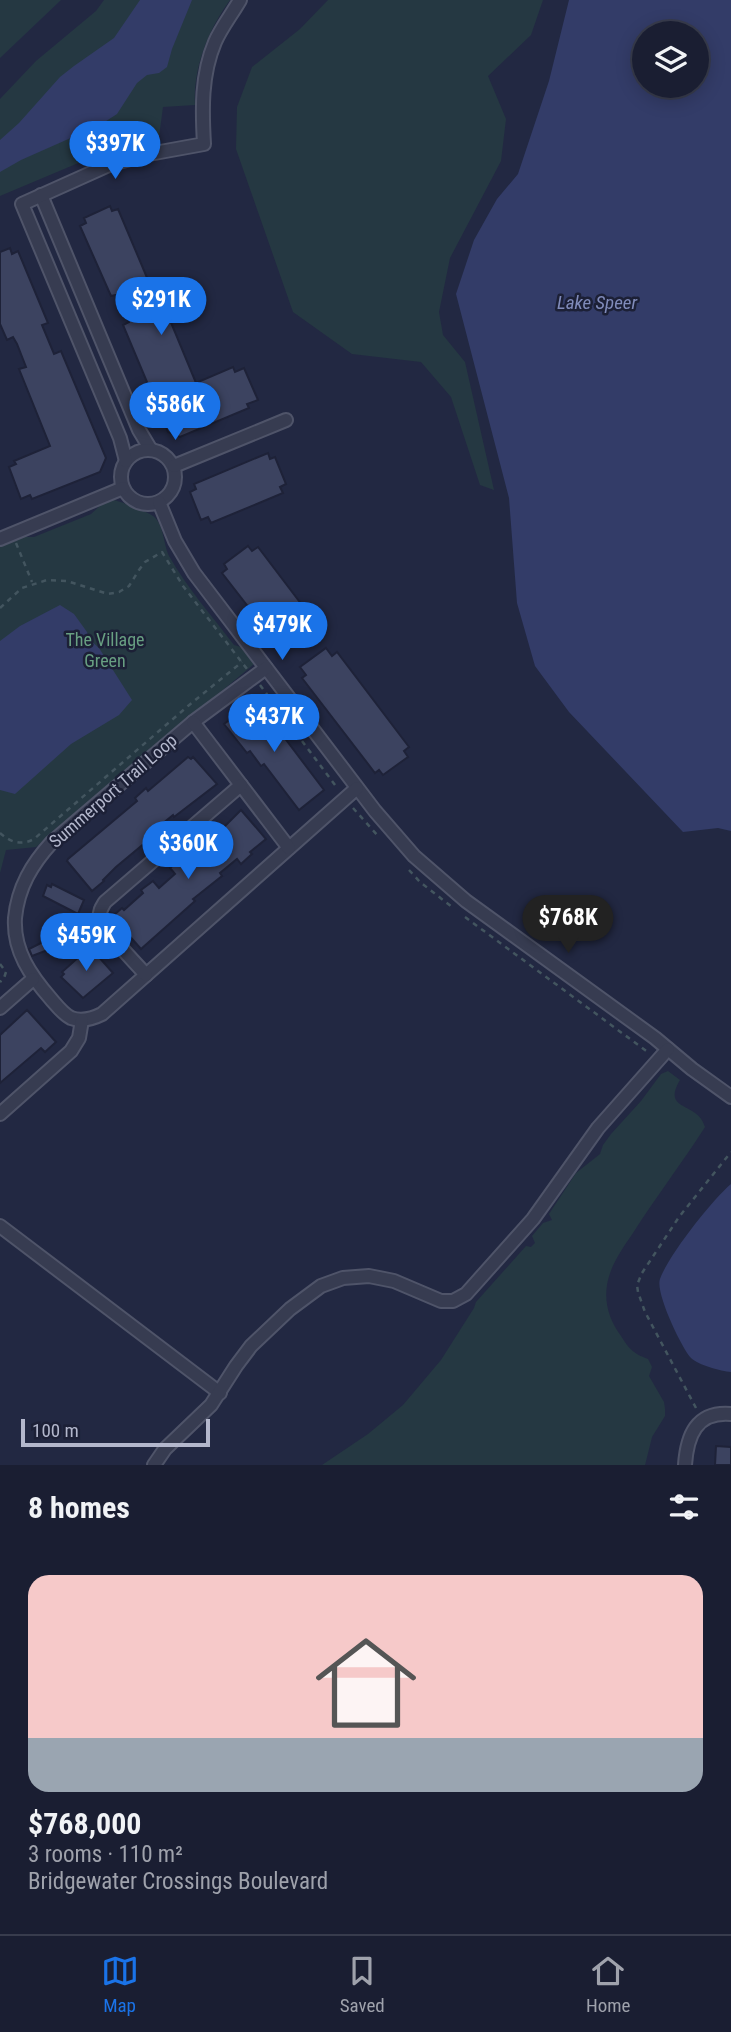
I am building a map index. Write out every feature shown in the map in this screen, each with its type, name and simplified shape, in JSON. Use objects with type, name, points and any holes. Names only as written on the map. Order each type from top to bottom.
[{"type":"street","points":[[126,461],[120,438],[22,204],[111,164],[204,144],[202,100],[206,72],[215,42],[240,0]]},
{"type":"street","points":[[41,195],[139,430],[151,450]]},
{"type":"street","points":[[174,466],[286,420]]},
{"type":"street","points":[[151,450],[165,455],[174,466],[176,481],[165,499],[152,504],[132,499],[123,488],[121,474],[126,461],[137,452],[151,450]]},
{"type":"street","points":[[6,536],[123,488]]},
{"type":"street","points":[[159,502],[175,541],[194,572],[390,830],[436,877],[466,901],[731,1097]]},
{"type":"street","name":"Summerport Trail Loop","points":[[82,1020],[71,1018],[62,1011],[33,979],[22,956],[15,922],[28,872],[52,842],[193,722],[266,668]]},
{"type":"street","points":[[193,722],[289,848]]},
{"type":"street","points":[[146,975],[104,928],[99,915],[101,908],[241,785]]},
{"type":"street","points":[[0,1114],[76,1045],[82,1020],[102,1014],[357,788]]},
{"type":"street","points":[[0,1008],[33,979]]},
{"type":"street","points":[[154,1465],[165,1449],[220,1393],[236,1366],[260,1337],[300,1300],[321,1286],[357,1276],[381,1278],[441,1301],[453,1301],[466,1294],[533,1219],[593,1135],[668,1049]]},
{"type":"street","points":[[0,1226],[220,1393]]},
{"type":"street","points":[[685,1465],[688,1439],[694,1428],[712,1416],[731,1414]]},
{"type":"path","points":[[6,536],[33,584]]},
{"type":"path","points":[[0,608],[16,593],[47,580],[67,581],[108,594],[119,592],[129,586],[145,562],[162,552],[183,586],[242,662],[33,839],[22,843],[7,839],[0,833]]},
{"type":"path","points":[[0,964],[6,972],[0,982]]},
{"type":"path","points":[[696,1408],[645,1312],[637,1285],[666,1237],[731,1152]]},
{"type":"green space","points":[[0,0],[61,0],[0,58]]},
{"type":"green space","points":[[104,0],[230,0],[215,24],[199,63],[195,105],[163,107],[159,137],[114,148],[0,196],[0,99],[36,61],[96,11]]},
{"type":"green space","points":[[328,0],[543,0],[531,35],[488,76],[506,119],[501,161],[450,258],[439,312],[443,335],[465,362],[494,490],[480,485],[451,397],[421,362],[352,354],[293,312],[236,149],[237,107],[252,67],[300,29]]},
{"type":"green space","name":"The Village Green","points":[[113,500],[151,514],[157,519],[169,556],[184,579],[234,645],[241,647],[254,664],[36,847],[6,850],[0,873],[0,547],[22,537],[34,537],[91,514],[102,504]]},
{"type":"green space","points":[[668,1071],[680,1080],[675,1090],[678,1102],[695,1113],[705,1127],[621,1251],[611,1271],[606,1292],[607,1306],[614,1324],[629,1348],[648,1359],[652,1367],[649,1376],[664,1402],[665,1416],[652,1437],[645,1465],[322,1465],[368,1434],[403,1405],[441,1360],[476,1302],[526,1246],[531,1247],[535,1243],[532,1236],[543,1223],[552,1220],[549,1214],[576,1173],[600,1154],[611,1134],[661,1074]]},
{"type":"water","points":[[140,0],[192,0],[167,67],[159,73],[147,75],[137,83],[117,114],[100,125],[0,172],[0,140],[60,77],[114,38]]},
{"type":"water","name":"Lake Speer","points":[[569,0],[731,0],[731,831],[718,828],[683,832],[569,712],[535,666],[517,603],[509,498],[456,294],[474,240],[497,199],[518,174],[549,81]]},
{"type":"water","points":[[60,605],[74,614],[132,700],[119,715],[71,744],[15,794],[0,790],[0,641],[20,626]]},
{"type":"water","points":[[731,1184],[731,1372],[704,1365],[691,1358],[670,1319],[659,1286],[665,1269],[681,1243]]},
{"type":"building","points":[[110,206],[112,211],[118,209],[148,280],[142,282],[152,305],[156,303],[159,310],[165,308],[196,383],[233,367],[235,372],[244,368],[258,400],[247,404],[249,408],[180,437],[168,432],[123,325],[129,322],[120,299],[118,300],[116,295],[111,296],[80,226],[86,223],[84,218]]},
{"type":"building","points":[[10,248],[12,254],[18,251],[48,323],[42,325],[54,354],[61,351],[106,458],[100,472],[32,499],[30,495],[21,499],[9,467],[16,464],[14,461],[50,446],[19,369],[26,367],[17,344],[13,337],[7,340],[0,324],[0,252]]},
{"type":"building","points":[[268,453],[270,459],[275,457],[286,484],[280,487],[283,493],[211,523],[208,517],[201,520],[190,492],[196,489],[194,484]]},
{"type":"building","points":[[248,546],[252,551],[258,547],[305,609],[299,613],[303,618],[279,637],[275,632],[270,635],[222,573],[227,569],[224,564]]},
{"type":"building","points":[[326,648],[332,656],[337,652],[409,747],[404,751],[408,757],[383,775],[379,770],[375,773],[302,678],[306,675],[300,667]]},
{"type":"building","points":[[256,700],[324,790],[299,810],[264,764],[261,766],[250,751],[247,753],[224,724]]},
{"type":"building","points":[[188,757],[193,757],[217,784],[156,829],[158,832],[92,891],[68,859],[137,801],[135,798],[146,788],[148,791]]},
{"type":"building","points":[[241,810],[266,839],[250,852],[252,854],[241,864],[237,859],[220,873],[222,876],[193,899],[195,901],[141,949],[118,923],[114,925],[111,921],[114,919],[109,912],[115,914],[122,908],[124,910],[143,893],[141,890],[153,881],[159,888],[175,874],[170,868],[182,858],[186,863],[203,849],[200,846],[212,836],[213,838]]},
{"type":"building","points":[[52,884],[84,900],[78,914],[43,896],[47,885],[51,887]]},
{"type":"building","points":[[77,924],[83,938],[32,956],[29,949],[45,941],[44,938]]},
{"type":"building","points":[[90,947],[113,973],[83,998],[61,977],[64,974],[62,972]]},
{"type":"building","points":[[27,1010],[56,1042],[45,1052],[41,1048],[0,1083],[0,1035]]},
{"type":"building","points":[[716,1446],[731,1447],[731,1465],[715,1465]]}]
